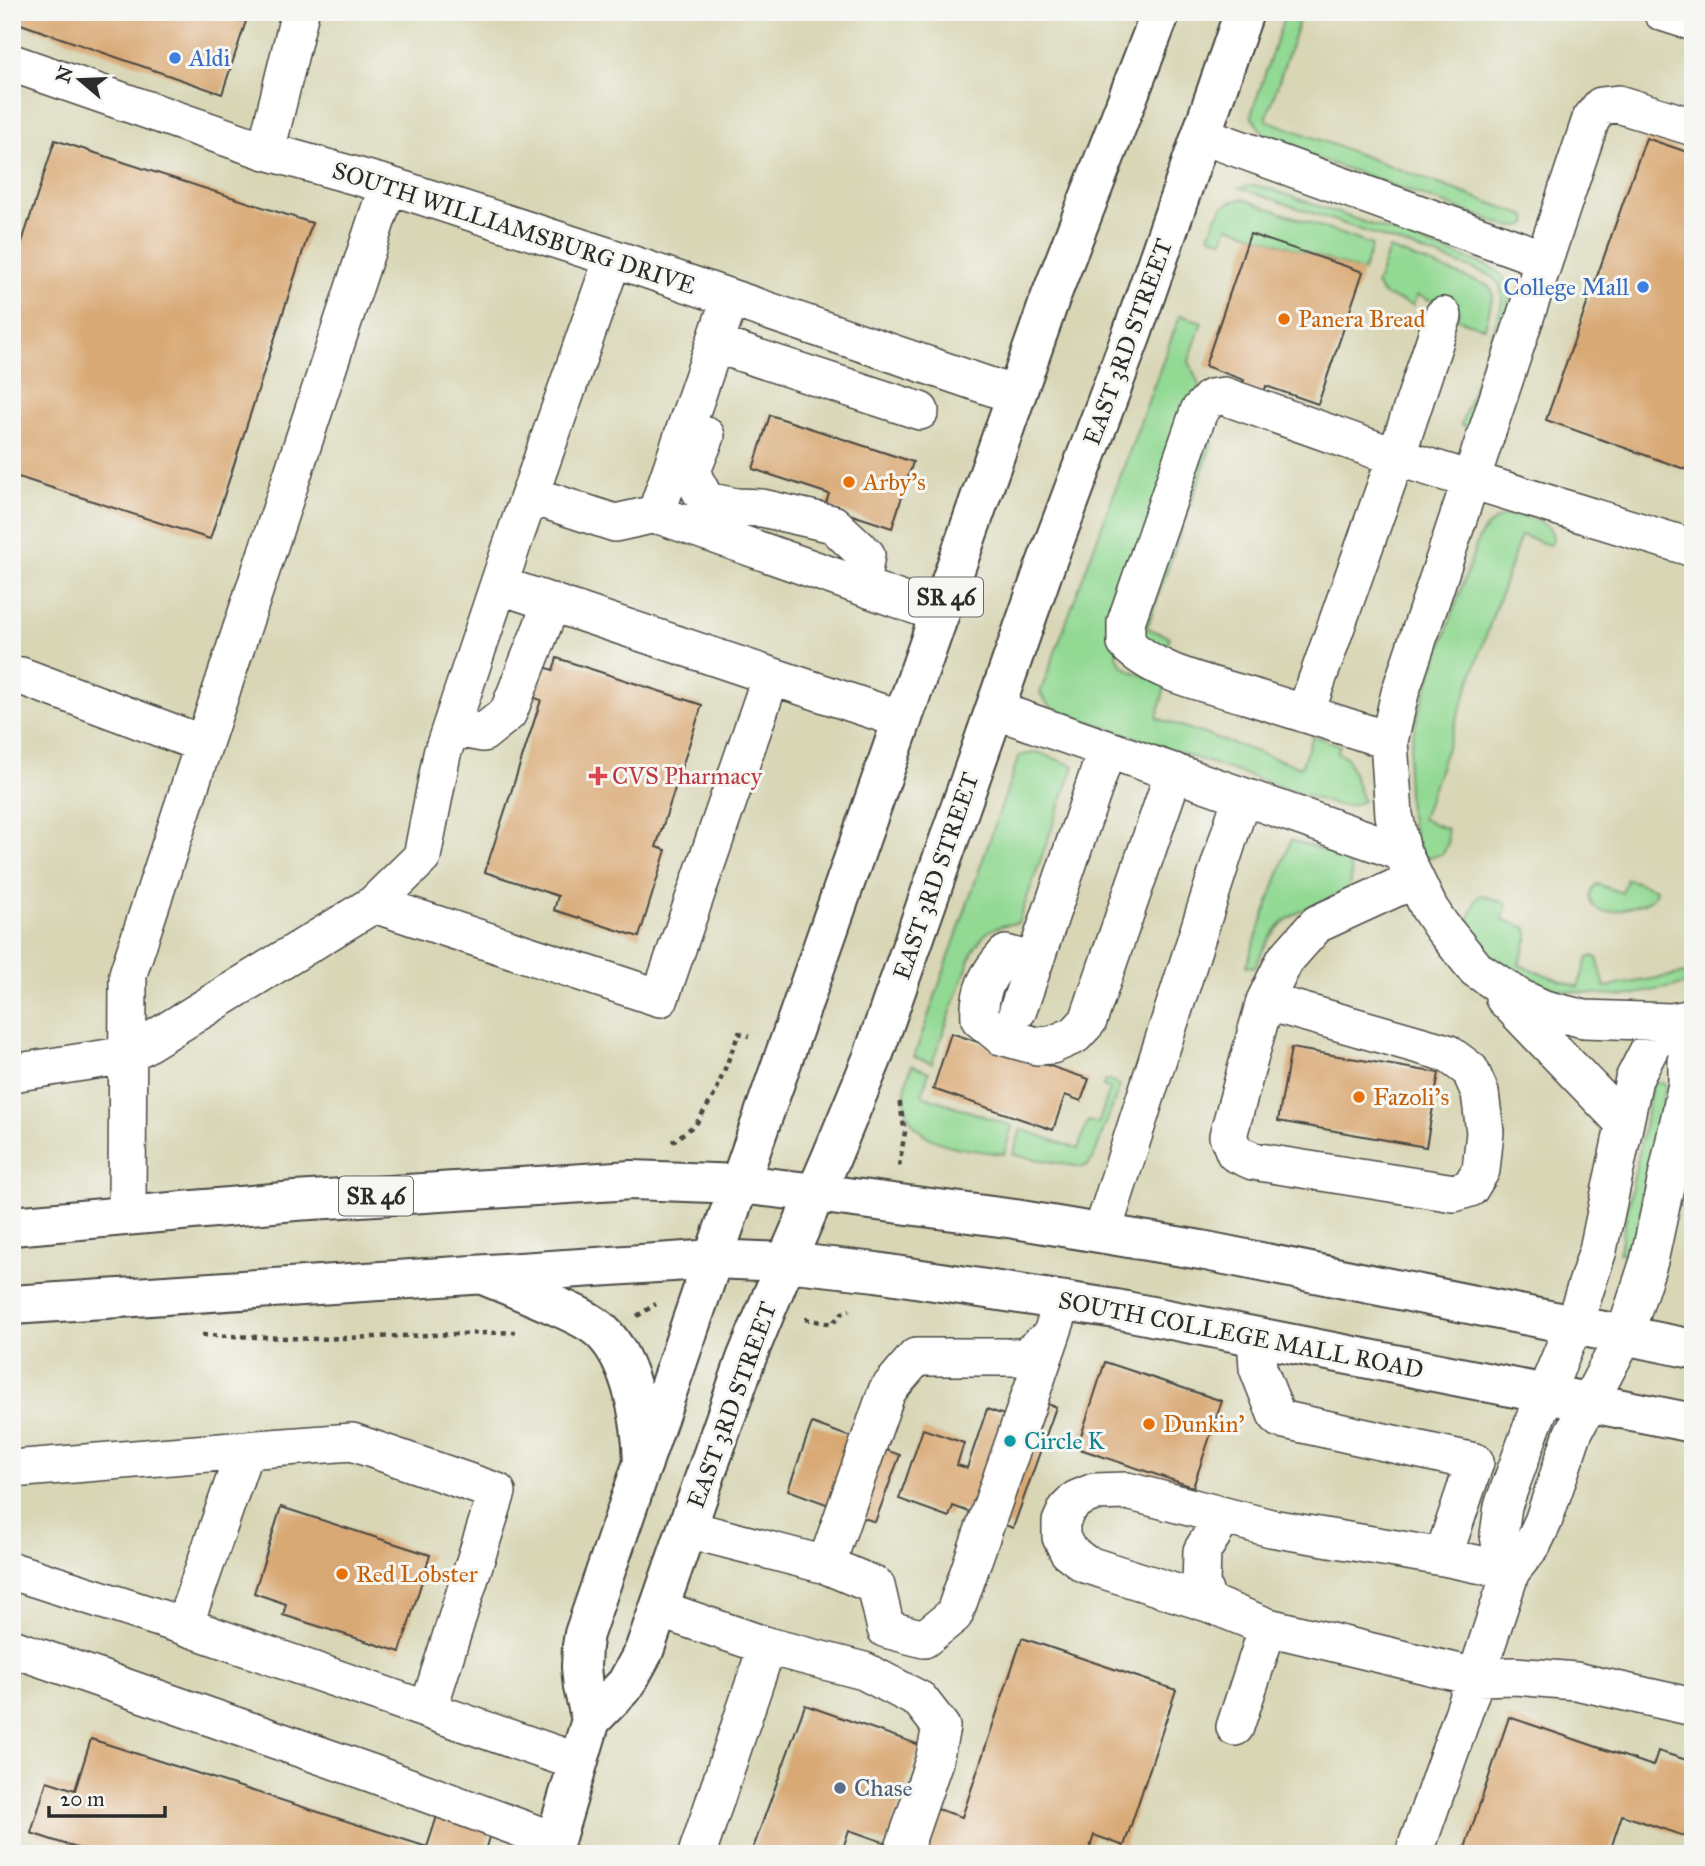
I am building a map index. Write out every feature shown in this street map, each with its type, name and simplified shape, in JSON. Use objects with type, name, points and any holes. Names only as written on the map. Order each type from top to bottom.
[{"type":"main road","name":"SR 46","points":[[740,1184],[1015,395],[1161,12]]},
{"type":"main road","name":"EAST 3RD STREET","points":[[553,1847],[591,1720],[626,1684],[645,1651],[746,1359],[872,1059],[1049,556],[1132,334],[1244,12]]},
{"type":"main road","name":"SR 46","points":[[12,1226],[295,1201],[618,1181],[740,1184],[816,1193]]},
{"type":"main road","points":[[591,1720],[581,1667],[587,1624],[740,1184]]},
{"type":"main road","points":[[816,1193],[1007,1217],[1102,1233],[1693,1349]]},
{"type":"main road","name":"SOUTH COLLEGE MALL ROAD","points":[[12,1305],[713,1259],[786,1262],[876,1272],[1063,1300],[1693,1423]]},
{"type":"main road","points":[[480,1274],[578,1316],[607,1337],[621,1360],[633,1397],[641,1431],[643,1463]]},
{"type":"street","points":[[266,151],[300,12]]},
{"type":"street","points":[[1662,12],[1693,22]]},
{"type":"street","name":"SOUTH WILLIAMSBURG DRIVE","points":[[12,63],[266,151],[388,185],[613,258],[1015,395]]},
{"type":"street","points":[[1624,1123],[1476,969],[1429,908],[1408,865],[1394,815],[1389,741],[1400,693],[1591,119],[1601,106],[1618,104],[1693,127]]},
{"type":"street","points":[[1201,135],[1544,259]]},
{"type":"street","points":[[127,1216],[128,974],[388,185]]},
{"type":"street","points":[[12,1073],[128,1055],[374,904],[422,857],[442,754],[613,258]]},
{"type":"street","points":[[656,514],[730,299]]},
{"type":"street","points":[[1306,714],[1443,316]]},
{"type":"street","points":[[711,357],[920,411]]},
{"type":"street","points":[[711,357],[719,400],[691,473],[706,501],[736,507],[762,508],[833,524],[866,555],[861,585]]},
{"type":"street","points":[[1389,741],[1189,678],[1148,662],[1126,643],[1126,622],[1199,411],[1211,398],[1224,396],[1396,457],[1693,548]]},
{"type":"street","points":[[530,495],[615,523],[656,514],[940,614]]},
{"type":"street","points":[[499,585],[902,720]]},
{"type":"street","points":[[451,727],[484,733],[508,713],[552,602]]},
{"type":"street","points":[[21,676],[204,744]]},
{"type":"street","points":[[374,904],[660,998],[771,676]]},
{"type":"street","points":[[995,710],[1242,796],[1408,865]]},
{"type":"street","points":[[1018,1010],[1107,749]]},
{"type":"street","points":[[1034,962],[1006,954],[993,968],[984,985],[979,1003],[980,1019],[1001,1036],[1037,1046],[1052,1045],[1075,1035],[1088,1021],[1174,772]]},
{"type":"street","points":[[1102,1233],[1242,796]]},
{"type":"street","points":[[1265,1001],[1447,1053],[1470,1070],[1480,1093],[1485,1132],[1481,1170],[1470,1188],[1454,1194],[1253,1161],[1236,1153],[1228,1136],[1265,1001],[1285,960],[1317,924],[1408,865]]},
{"type":"street","points":[[1476,969],[1518,997],[1544,1009],[1584,1019],[1682,1020]]},
{"type":"street","points":[[1511,1571],[1502,1554],[1499,1535],[1503,1506],[1574,1324],[1598,1250],[1634,1079],[1652,1044],[1682,1020]]},
{"type":"street","points":[[1415,1854],[1511,1571],[1532,1545],[1543,1522],[1573,1433],[1625,1334],[1648,1261],[1687,1084],[1687,1049],[1682,1020]]},
{"type":"street","points":[[687,1529],[826,1565],[876,1586],[886,1629],[924,1639],[954,1615],[1063,1300]]},
{"type":"street","points":[[826,1565],[887,1391],[916,1357],[1025,1357],[1051,1336]]},
{"type":"street","points":[[1256,1337],[1258,1368],[1280,1419],[1475,1462],[1443,1557]]},
{"type":"street","points":[[12,1469],[352,1442],[497,1492],[428,1710]]},
{"type":"street","points":[[184,1626],[245,1450]]},
{"type":"street","points":[[1511,1571],[1271,1528],[1127,1491],[1094,1492],[1077,1499],[1061,1522],[1062,1537],[1068,1551],[1085,1564],[1208,1604],[1268,1627],[1476,1677],[1515,1676],[1576,1681],[1693,1707]]},
{"type":"street","points":[[1208,1604],[1200,1584],[1202,1551],[1224,1516]]},
{"type":"street","points":[[12,1571],[184,1626],[578,1762]]},
{"type":"street","points":[[659,1609],[767,1646],[864,1671],[920,1700],[941,1727],[934,1762],[902,1854]]},
{"type":"street","points":[[1234,1727],[1268,1627]]},
{"type":"street","points":[[697,1854],[767,1646]]},
{"type":"street","points":[[12,1648],[358,1769],[553,1847]]},
{"type":"path","points":[[197,1334],[317,1339],[513,1332],[524,1334]]},
{"type":"shaded area","points":[[12,12],[1693,12],[1693,1854],[12,1854]]},
{"type":"green space","points":[[1286,12],[1302,12],[1266,120],[1523,215],[1528,221],[1525,225],[1504,225],[1280,145],[1261,131],[1251,115]]},
{"type":"green space","points":[[1248,186],[1273,190],[1491,267],[1502,276],[1509,287],[1507,316],[1468,428],[1461,425],[1502,304],[1498,283],[1488,274],[1240,188]]},
{"type":"green space","points":[[1243,199],[1372,245],[1363,272],[1228,226],[1223,241],[1209,236],[1220,211],[1229,203]]},
{"type":"green space","points":[[1389,249],[1487,285],[1493,295],[1485,328],[1457,319],[1459,311],[1417,295],[1413,305],[1384,295],[1376,285]]},
{"type":"green space","points":[[1180,315],[1202,322],[1189,361],[1201,390],[1116,655],[1122,665],[1131,671],[1166,683],[1157,718],[1301,767],[1313,736],[1340,745],[1337,753],[1347,757],[1363,801],[1350,806],[1335,805],[1057,711],[1040,693]]},
{"type":"green space","points":[[1210,429],[1212,443],[1147,628],[1170,637],[1165,650],[1148,650],[1140,626]]},
{"type":"green space","points":[[1507,515],[1530,518],[1545,525],[1550,529],[1552,543],[1549,545],[1521,535],[1422,819],[1447,829],[1448,843],[1443,854],[1424,856],[1418,850],[1409,812],[1407,772],[1418,714],[1478,540],[1490,524]]},
{"type":"green space","points":[[1037,752],[1074,766],[1018,923],[996,928],[982,938],[973,951],[932,1063],[914,1057],[1019,756]]},
{"type":"green space","points":[[1291,840],[1342,857],[1351,871],[1349,889],[1287,920],[1270,938],[1255,967],[1246,966]]},
{"type":"green space","points":[[1627,879],[1656,889],[1654,896],[1643,903],[1611,912],[1601,911],[1594,906],[1591,893],[1597,884],[1622,893]]},
{"type":"green space","points":[[1482,895],[1507,904],[1502,919],[1527,928],[1528,937],[1519,965],[1578,987],[1588,958],[1593,956],[1597,958],[1605,987],[1693,972],[1693,983],[1625,996],[1564,991],[1536,984],[1509,972],[1477,947],[1470,933],[1469,919],[1477,898]]},
{"type":"green space","points":[[912,1065],[929,1072],[922,1095],[1012,1126],[1004,1154],[938,1142],[913,1124],[906,1110],[905,1091]]},
{"type":"green space","points":[[1105,1080],[1120,1085],[1093,1159],[1088,1165],[1081,1167],[1013,1155],[1021,1129],[1078,1149],[1088,1121],[1098,1124],[1110,1089],[1103,1086]]},
{"type":"green space","points":[[1653,1081],[1666,1084],[1632,1255],[1619,1253]]},
{"type":"building","name":"Aldi","points":[[12,12],[249,12],[222,94],[12,21]]},
{"type":"building","name":"College Mall","points":[[1646,138],[1693,154],[1693,472],[1546,420]]},
{"type":"building","points":[[55,140],[312,223],[210,539],[12,475],[12,273]]},
{"type":"building","name":"Panera Bread","points":[[1250,234],[1363,272],[1318,404],[1266,386],[1263,396],[1241,388],[1244,380],[1205,366]]},
{"type":"building","name":"Arby's","points":[[770,415],[913,462],[892,528],[825,506],[829,494],[753,469]]},
{"type":"building","name":"CVS Pharmacy","points":[[518,658],[553,670],[557,658],[702,705],[656,847],[666,850],[639,937],[554,910],[558,896],[485,872],[541,700],[508,688]]},
{"type":"building","points":[[951,1033],[1089,1079],[1081,1101],[1065,1095],[1053,1130],[933,1089]]},
{"type":"building","name":"Fazoli's","points":[[1291,1048],[1439,1073],[1426,1147],[1278,1121]]},
{"type":"building","name":"Dunkin'","points":[[1105,1362],[1222,1401],[1193,1487],[1077,1448]]},
{"type":"building","name":"Circle K","points":[[1012,1391],[1056,1407],[1013,1528],[953,1506],[949,1517],[899,1499],[923,1429],[964,1443],[957,1465],[967,1468],[987,1409],[1004,1415]]},
{"type":"building","points":[[812,1423],[900,1455],[875,1522],[788,1490]]},
{"type":"building","name":"Red Lobster","points":[[281,1507],[430,1555],[400,1652],[283,1615],[286,1604],[254,1593]]},
{"type":"building","points":[[1022,1638],[1176,1690],[1124,1846],[1094,1835],[1088,1854],[921,1854],[937,1809],[962,1817]]},
{"type":"building","name":"Chase","points":[[805,1705],[920,1745],[886,1843],[849,1830],[841,1854],[751,1854]]},
{"type":"building","points":[[1509,1717],[1653,1766],[1658,1751],[1693,1762],[1693,1839],[1622,1815],[1609,1854],[1463,1854]]},
{"type":"building","points":[[91,1739],[427,1847],[439,1810],[492,1827],[484,1854],[95,1854],[31,1833],[47,1781],[75,1790]]},
{"type":"place","name":"Aldi","points":[[175,58]]},
{"type":"place","name":"College Mall","points":[[1643,287]]},
{"type":"place","name":"Panera Bread","points":[[1284,319]]},
{"type":"place","name":"Arby's","points":[[849,482]]},
{"type":"place","name":"CVS Pharmacy","points":[[598,776]]},
{"type":"place","name":"Fazoli's","points":[[1359,1097]]},
{"type":"place","name":"Dunkin'","points":[[1149,1424]]},
{"type":"place","name":"Circle K","points":[[1010,1441]]},
{"type":"place","name":"Red Lobster","points":[[342,1574]]},
{"type":"place","name":"Chase","points":[[840,1788]]}]
